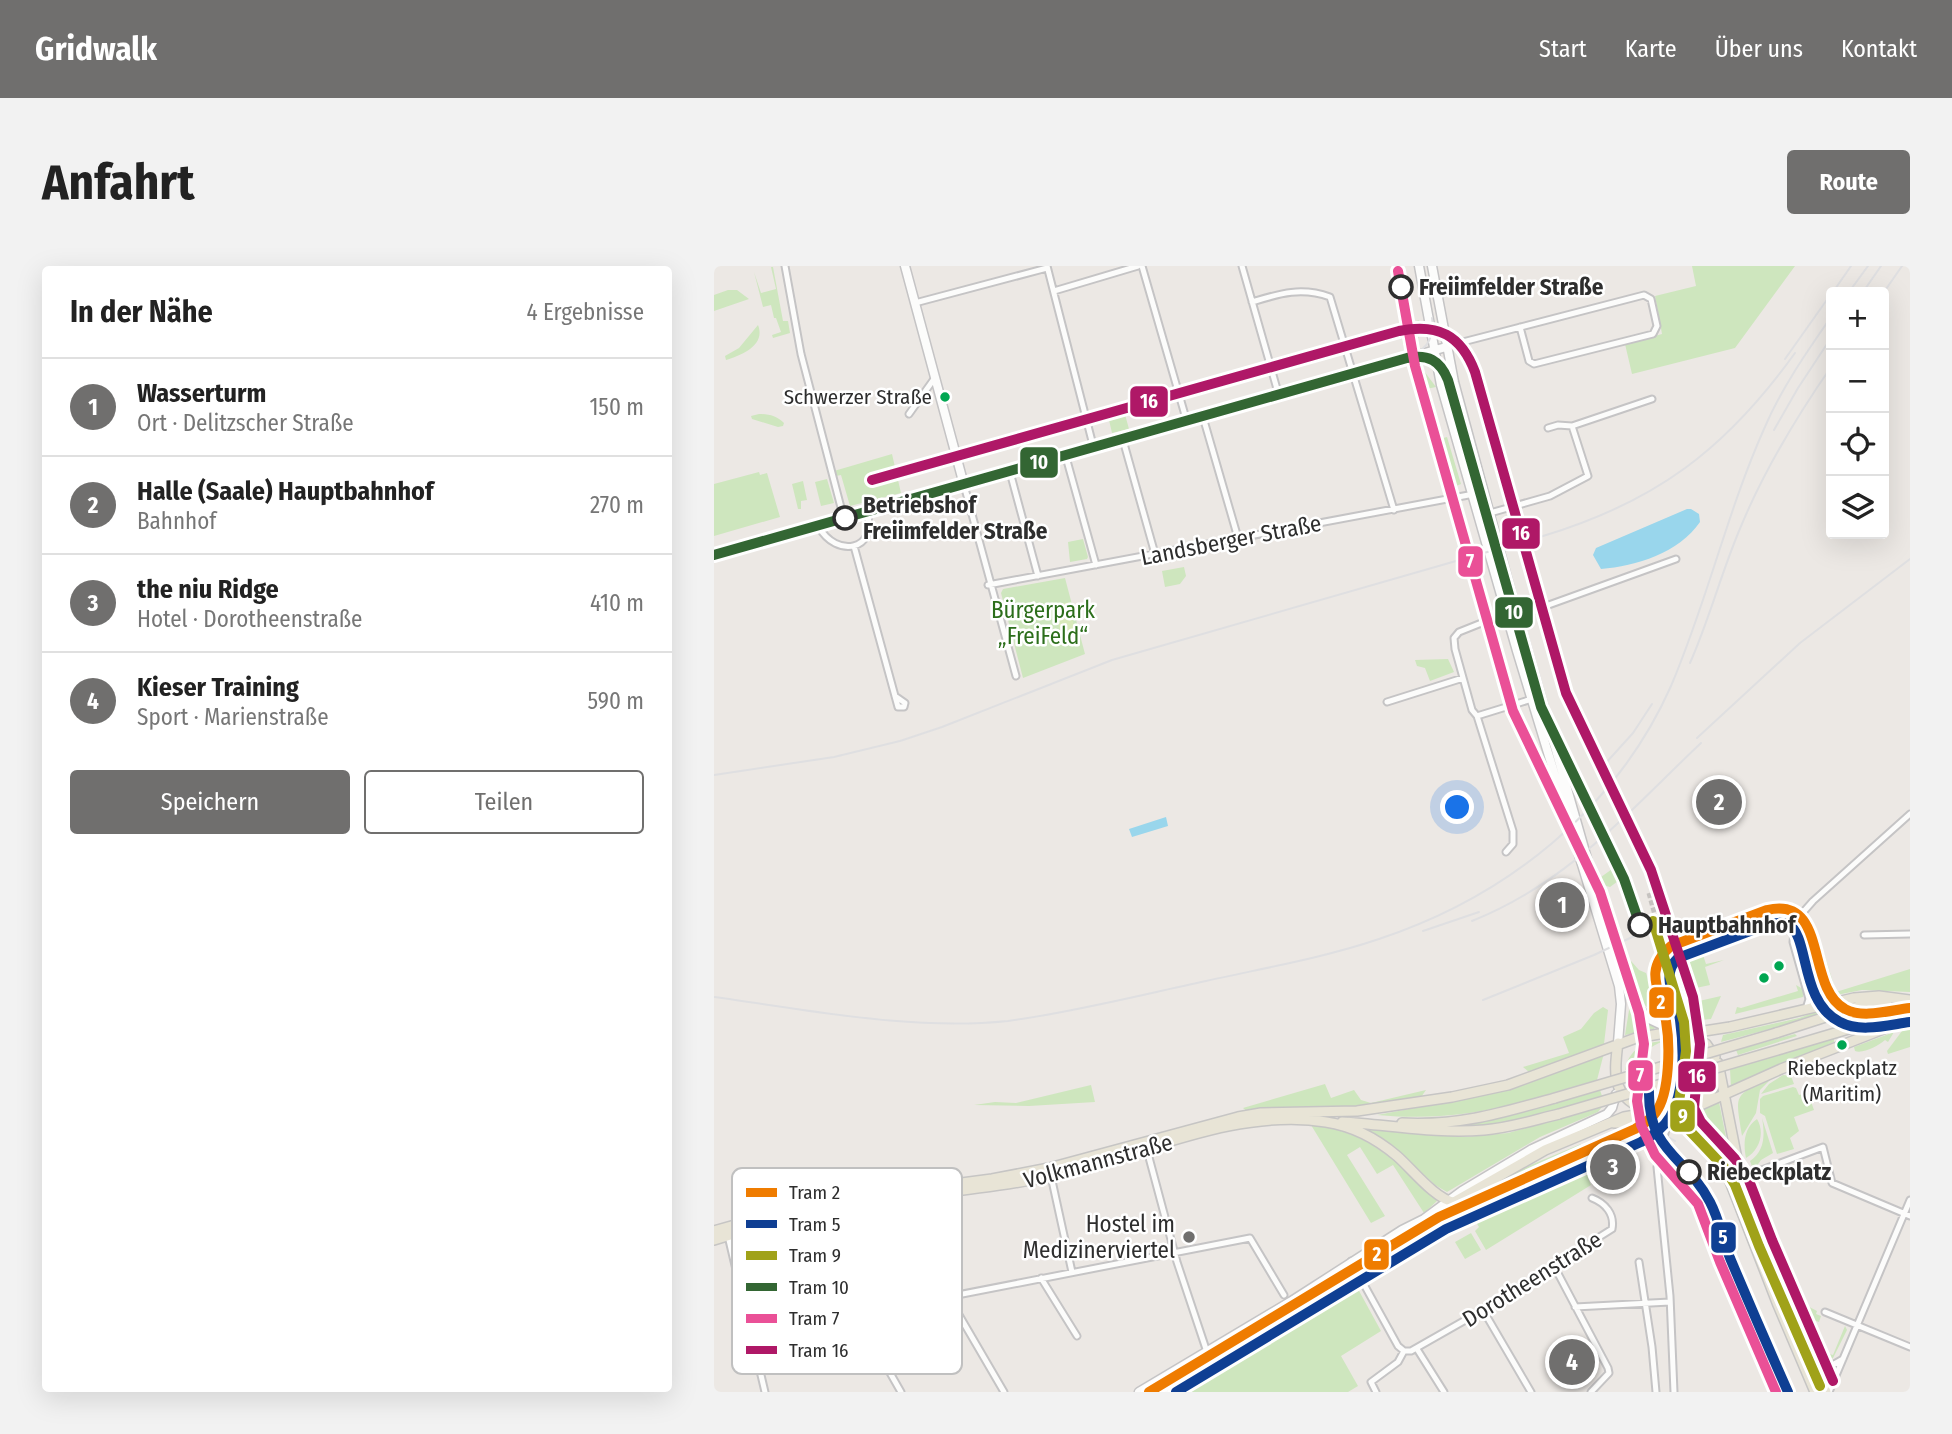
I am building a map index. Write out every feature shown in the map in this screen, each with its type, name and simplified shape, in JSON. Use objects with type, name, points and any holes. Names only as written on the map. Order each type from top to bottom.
[{"type":"main road","points":[[1683,1033],[1730,1027],[1868,996],[1910,1000]]},
{"type":"main road","points":[[1325,1117],[1404,1123],[1451,1123],[1485,1117],[1776,1033],[1863,1005],[1899,1000]]},
{"type":"main road","points":[[1325,1117],[1461,1132],[1513,1126],[1862,1025],[1907,1020]]},
{"type":"main road","points":[[1693,1108],[1781,1069],[1907,1020]]},
{"type":"main road","points":[[1325,1117],[1452,1097],[1508,1085],[1618,1044],[1665,1030],[1683,1033],[1706,1044],[1718,1063],[1739,1169],[1750,1206],[1811,1359],[1827,1392]]},
{"type":"main road","points":[[1618,1044],[1615,1065],[1617,1086],[1628,1100],[1678,1122],[1705,1142],[1724,1166],[1815,1392]]},
{"type":"main road","points":[[1606,1124],[1678,1122],[1713,1089],[1718,1076],[1718,1063]]},
{"type":"main road","points":[[1448,1202],[1460,1200],[1545,1150],[1624,1116],[1654,1112]]},
{"type":"main road","name":"Volkmannstraße","points":[[962,1183],[1049,1168],[1261,1113],[1325,1117],[1362,1133],[1387,1148],[1448,1202]]},
{"type":"main road","name":"Volkmannstraße","points":[[962,1190],[1051,1176],[1240,1124],[1325,1117]]},
{"type":"main road","name":"Volkmannstraße","points":[[714,1231],[732,1226]]},
{"type":"main road","name":"Volkmannstraße","points":[[714,1240],[732,1235]]},
{"type":"street","points":[[785,266],[800,346],[844,519]]},
{"type":"street","points":[[905,266],[1016,676]]},
{"type":"street","points":[[1054,291],[1140,266],[1187,422]]},
{"type":"street","points":[[1242,266],[1279,396]]},
{"type":"street","points":[[1419,266],[1433,352],[1460,452],[1569,789],[1574,817],[1627,988],[1643,1014],[1665,1030]]},
{"type":"street","points":[[1432,266],[1446,347],[1490,513],[1532,699],[1619,986],[1621,1004],[1618,1044]]},
{"type":"street","points":[[915,303],[1047,267],[1094,449]]},
{"type":"street","points":[[1252,302],[1287,291],[1314,292],[1331,297],[1394,510]]},
{"type":"street","points":[[714,556],[1446,347],[1520,327],[1644,295],[1651,299],[1657,329],[1653,334],[1534,364],[1529,361],[1520,327]]},
{"type":"street","points":[[909,414],[934,379]]},
{"type":"street","points":[[1548,428],[1558,425],[1572,426],[1652,399]]},
{"type":"street","points":[[1203,417],[1238,538]]},
{"type":"street","points":[[1490,513],[1550,496],[1588,476],[1572,426]]},
{"type":"street","points":[[1123,440],[1155,554]]},
{"type":"street","points":[[1066,457],[1096,565]]},
{"type":"street","points":[[1010,472],[1038,576]]},
{"type":"street","name":"Landsberger Straße","points":[[990,585],[1474,494]]},
{"type":"street","points":[[819,527],[834,544],[854,546],[866,535],[869,525],[867,513]]},
{"type":"street","points":[[854,546],[895,696]]},
{"type":"street","points":[[1506,852],[1513,844],[1513,831],[1477,716],[1472,710],[1454,638],[1469,626],[1512,615],[1676,559]]},
{"type":"street","points":[[1387,702],[1463,678]]},
{"type":"street","points":[[1477,716],[1532,699]]},
{"type":"street","points":[[1806,1009],[1809,999],[1793,937],[1800,915],[1910,814]]},
{"type":"street","points":[[1864,935],[1910,934]]},
{"type":"street","points":[[1663,944],[1678,1044],[1672,1104],[1657,1167],[1672,1298],[1677,1373],[1674,1392]]},
{"type":"street","points":[[1673,1006],[1686,998]]},
{"type":"street","points":[[1139,1392],[1150,1389],[1532,1149],[1607,1114],[1614,1104],[1617,1086]]},
{"type":"street","points":[[1751,1174],[1822,1147],[1832,1183],[1907,1214]]},
{"type":"street","points":[[1147,1150],[1175,1252],[1207,1352]]},
{"type":"street","points":[[1051,1176],[1072,1272]]},
{"type":"street","name":"Dorotheenstraße","points":[[1417,1349],[1612,1229],[1613,1221],[1609,1210],[1592,1198]]},
{"type":"street","points":[[1163,1392],[1444,1222],[1460,1200]]},
{"type":"street","points":[[1827,1392],[1907,1214],[1910,1200]]},
{"type":"street","points":[[728,1236],[732,1252]]},
{"type":"street","points":[[962,1293],[1250,1238],[1284,1295]]},
{"type":"street","points":[[1351,1261],[1398,1346],[1404,1351],[1417,1349],[1444,1392]]},
{"type":"street","points":[[1639,1262],[1656,1392]]},
{"type":"street","points":[[1554,1266],[1609,1373],[1591,1392]]},
{"type":"street","points":[[1041,1278],[1077,1336]]},
{"type":"street","points":[[1575,1307],[1645,1304],[1672,1298]]},
{"type":"street","points":[[1483,1310],[1531,1392]]},
{"type":"street","points":[[1825,1312],[1910,1347]]},
{"type":"street","points":[[962,1320],[1004,1392]]},
{"type":"street","points":[[1376,1392],[1371,1381],[1398,1362],[1404,1351]]},
{"type":"street","points":[[1811,1359],[1826,1367],[1843,1359]]},
{"type":"street","points":[[761,1374],[765,1392]]},
{"type":"street","points":[[891,1374],[901,1392]]},
{"type":"green space","points":[[1692,266],[1795,266],[1735,348],[1632,374],[1625,344],[1662,334],[1655,296],[1696,286]]},
{"type":"green space","points":[[773,267],[783,321],[788,321],[790,333],[773,338],[772,335],[781,332],[771,305],[763,307],[754,272],[761,293],[776,289]]},
{"type":"green space","points":[[737,290],[749,299],[714,311],[714,295]]},
{"type":"green space","points":[[1419,320],[1422,326],[1418,339],[1404,349],[1399,326]]},
{"type":"green space","points":[[758,325],[760,332],[756,344],[726,360],[725,356],[739,348]]},
{"type":"green space","points":[[1410,369],[1424,371],[1436,387],[1416,391]]},
{"type":"green space","points":[[1123,407],[1129,429],[1112,433],[1109,420],[1096,423],[1094,415]]},
{"type":"green space","points":[[759,414],[776,417],[784,423],[783,426],[752,419],[751,416]]},
{"type":"green space","points":[[1447,437],[1461,484],[1449,489],[1435,440]]},
{"type":"green space","points":[[892,454],[901,493],[850,506],[841,475],[836,476],[834,471]]},
{"type":"green space","points":[[759,472],[760,475],[767,473],[780,517],[714,536],[714,484]]},
{"type":"green space","points":[[827,479],[834,503],[821,506],[815,482]]},
{"type":"green space","points":[[803,481],[807,500],[801,501],[801,509],[798,509],[792,484]]},
{"type":"green space","points":[[1083,539],[1087,559],[1070,562],[1068,542]]},
{"type":"green space","points":[[1184,567],[1186,576],[1180,584],[1165,587],[1162,571]]},
{"type":"green space","name":"Bürgerpark „FreiFeld“","points":[[1065,578],[1085,654],[1023,678],[1001,593],[1003,589]]},
{"type":"green space","points":[[1068,602],[1075,630],[1061,634],[1054,606]]},
{"type":"green space","points":[[1448,659],[1454,672],[1430,681],[1425,668],[1417,666],[1415,660]]},
{"type":"green space","points":[[1622,862],[1625,876],[1610,887],[1603,885],[1601,877]]},
{"type":"green space","points":[[1801,923],[1806,931],[1824,997],[1819,995],[1811,965],[1802,960],[1799,951],[1798,932]]},
{"type":"green space","points":[[1719,933],[1713,942],[1700,946],[1706,964],[1724,960],[1705,967],[1710,985],[1677,992],[1671,953]]},
{"type":"green space","points":[[1815,940],[1820,940],[1836,992],[1910,969],[1910,992],[1862,990],[1831,996]]},
{"type":"green space","points":[[1631,961],[1646,973],[1663,1018],[1643,1003],[1629,965]]},
{"type":"green space","points":[[1796,985],[1803,989],[1803,997],[1735,1014],[1737,1007],[1798,991]]},
{"type":"green space","points":[[1721,996],[1711,1019],[1682,1022],[1699,1001]]},
{"type":"green space","points":[[1630,1004],[1636,1013],[1655,1027],[1654,1029],[1625,1035]]},
{"type":"green space","points":[[1831,1006],[1838,1011],[1721,1042],[1723,1035],[1799,1018]]},
{"type":"green space","points":[[1603,1007],[1608,1010],[1604,1044],[1529,1072],[1523,1067],[1569,1053],[1563,1037],[1581,1029],[1594,1013]]},
{"type":"green space","points":[[1910,1028],[1910,1047],[1888,1054],[1887,1051],[1902,1031]]},
{"type":"green space","points":[[1894,1032],[1888,1042],[1885,1040],[1875,1047],[1855,1051],[1854,1047]]},
{"type":"green space","points":[[1795,1034],[1797,1036],[1738,1055],[1736,1050]]},
{"type":"green space","points":[[1834,1037],[1834,1042],[1830,1044],[1731,1088],[1730,1069]]},
{"type":"green space","points":[[1664,1041],[1647,1051],[1638,1068],[1625,1070],[1630,1057],[1639,1048]]},
{"type":"green space","points":[[1604,1053],[1597,1080],[1549,1096],[1464,1114],[1423,1117],[1377,1115],[1468,1098]]},
{"type":"green space","points":[[1710,1075],[1709,1082],[1699,1095],[1677,1103],[1692,1094],[1700,1078]]},
{"type":"green space","points":[[1783,1075],[1791,1076],[1794,1084],[1761,1094],[1769,1084]]},
{"type":"green space","points":[[1773,1077],[1760,1090],[1756,1113],[1742,1136],[1738,1111],[1740,1098],[1750,1088]]},
{"type":"green space","points":[[1325,1084],[1331,1098],[1354,1090],[1361,1100],[1371,1103],[1426,1090],[1419,1100],[1326,1109],[1248,1112],[1243,1108]]},
{"type":"green space","points":[[1091,1085],[1095,1102],[1029,1106],[974,1105],[1016,1103]]},
{"type":"green space","points":[[1793,1087],[1799,1095],[1808,1093],[1814,1110],[1794,1117],[1799,1131],[1790,1138],[1794,1149],[1777,1154],[1765,1116],[1760,1113],[1760,1099]]},
{"type":"green space","points":[[1600,1090],[1602,1096],[1509,1123],[1472,1127],[1411,1125],[1551,1104]]},
{"type":"green space","points":[[1719,1102],[1731,1162],[1729,1163],[1706,1135],[1675,1117]]},
{"type":"green space","points":[[1602,1107],[1598,1112],[1540,1137],[1447,1192],[1435,1185],[1403,1155],[1369,1132],[1370,1129],[1466,1137],[1508,1133]]},
{"type":"green space","points":[[1762,1118],[1773,1153],[1761,1160],[1754,1172],[1750,1161],[1759,1152],[1763,1142]]},
{"type":"green space","points":[[1757,1119],[1761,1129],[1760,1140],[1755,1150],[1746,1158],[1746,1136],[1749,1127]]},
{"type":"green space","points":[[1311,1125],[1350,1134],[1380,1150],[1407,1171],[1437,1201],[1424,1213],[1393,1165],[1377,1174],[1360,1147],[1347,1155],[1385,1216],[1371,1223]]},
{"type":"green space","points":[[1581,1144],[1578,1153],[1469,1201],[1521,1169]]},
{"type":"green space","points":[[1583,1158],[1523,1184],[1451,1224],[1450,1222],[1456,1213]]},
{"type":"green space","points":[[1585,1165],[1592,1176],[1588,1178],[1591,1185],[1486,1250],[1475,1231],[1479,1227],[1474,1219],[1570,1168]]},
{"type":"green space","points":[[1734,1170],[1756,1234],[1822,1392],[1755,1235]]},
{"type":"green space","points":[[1471,1233],[1481,1250],[1465,1259],[1455,1242]]},
{"type":"green space","points":[[1358,1289],[1381,1331],[1341,1356],[1358,1386],[1348,1392],[1180,1392]]},
{"type":"green space","points":[[1796,1300],[1821,1316],[1819,1322],[1813,1320],[1810,1328],[1815,1330],[1813,1335]]},
{"type":"green space","points":[[1845,1326],[1847,1330],[1833,1358],[1827,1362],[1821,1360],[1817,1350],[1833,1355]]},
{"type":"green space","points":[[1813,1339],[1821,1343],[1817,1350]]},
{"type":"water","points":[[1687,509],[1699,514],[1700,522],[1681,542],[1642,561],[1601,569],[1593,555],[1596,548]]},
{"type":"water","points":[[1166,817],[1168,826],[1132,837],[1129,829]]},
{"type":"tunnel","points":[[1649,893],[1663,944]]},
{"type":"tram line","name":"7","points":[[1398,271],[1415,366],[1513,711],[1600,892],[1639,1013],[1644,1044],[1637,1101],[1641,1125],[1655,1155],[1698,1204],[1776,1392]]},
{"type":"tram line","points":[[1402,359],[1422,349],[1430,340],[1432,318]]},
{"type":"tram line","name":"16","points":[[872,480],[1399,331],[1425,329],[1436,331],[1455,341],[1463,349],[1475,372],[1566,693],[1651,870],[1693,997],[1700,1044],[1694,1108],[1701,1122],[1735,1159],[1748,1178],[1833,1381]]},
{"type":"tram line","name":"10","points":[[714,555],[1407,358],[1427,358],[1437,363],[1448,380],[1541,707],[1624,879],[1640,925]]},
{"type":"tram line","name":"2","points":[[1149,1392],[1439,1217],[1635,1129],[1649,1120],[1661,1104],[1668,1068],[1667,1031],[1655,973],[1662,955],[1671,946],[1767,910],[1787,909],[1800,916],[1808,929],[1825,983],[1833,998],[1845,1009],[1868,1014],[1910,1008]]},
{"type":"tram line","name":"9","points":[[1653,921],[1684,1022],[1686,1051],[1679,1102],[1681,1112],[1689,1130],[1724,1167],[1735,1185],[1820,1386]]},
{"type":"tram line","name":"5","points":[[1176,1392],[1446,1229],[1641,1142],[1661,1129],[1675,1107],[1681,1083],[1681,1031],[1669,980],[1670,972],[1678,958],[1766,925],[1785,923],[1795,931],[1811,985],[1827,1013],[1840,1022],[1856,1027],[1910,1022]]},
{"type":"tram line","name":"5","points":[[1649,1092],[1650,1112],[1655,1128],[1670,1153],[1691,1174],[1710,1202],[1730,1258],[1788,1392]]},
{"type":"tram line","points":[[1636,1132],[1657,1130],[1675,1141]]},
{"type":"railway","points":[[1836,287],[1851,266]]},
{"type":"railway","points":[[1853,287],[1868,266]]},
{"type":"railway","points":[[1866,287],[1881,266]]},
{"type":"railway","points":[[1887,287],[1902,266]]},
{"type":"railway","points":[[1785,359],[1826,301]]},
{"type":"railway","points":[[714,997],[897,1021],[1008,1021],[1107,1003],[1336,952],[1426,921],[1513,873],[1552,843],[1588,809],[1620,772],[1648,731],[1684,654],[1739,492],[1764,429],[1786,385],[1826,324]]},
{"type":"railway","points":[[1774,430],[1826,346]]},
{"type":"railway","points":[[714,775],[834,757],[900,741],[1112,660],[1543,536],[1583,522],[1620,507],[1686,468],[1742,417],[1795,353]]},
{"type":"railway","points":[[1690,663],[1748,509],[1792,426],[1826,375]]},
{"type":"railway","points":[[1697,738],[1800,643],[1910,559]]},
{"type":"railway","points":[[1605,764],[1633,733],[1652,704]]},
{"type":"railway","points":[[1472,921],[1507,905],[1568,866],[1622,820],[1701,743]]},
{"type":"railway","points":[[1423,931],[1479,912]]},
{"type":"railway","points":[[1483,1000],[1594,955],[1662,923]]},
{"type":"place","name":"Freiimfelder Straße","points":[[1401,287]]},
{"type":"place","name":"Schwerzer Straße","points":[[945,397]]},
{"type":"place","name":"Betriebshof Freiimfelder Straße","points":[[845,518]]},
{"type":"place","name":"Halle (Saale) Hauptbahnhof","points":[[1719,802]]},
{"type":"place","name":"Wasserturm","points":[[1562,905]]},
{"type":"place","name":"Hauptbahnhof","points":[[1640,925]]},
{"type":"place","name":"Riebeckplatz (Maritim)","points":[[1842,1045]]},
{"type":"place","name":"the niu Ridge","points":[[1613,1167]]},
{"type":"place","name":"Riebeckplatz","points":[[1689,1172]]},
{"type":"place","name":"Hostel im Medizinerviertel","points":[[1189,1237]]},
{"type":"place","name":"Kieser Training","points":[[1572,1362]]}]
